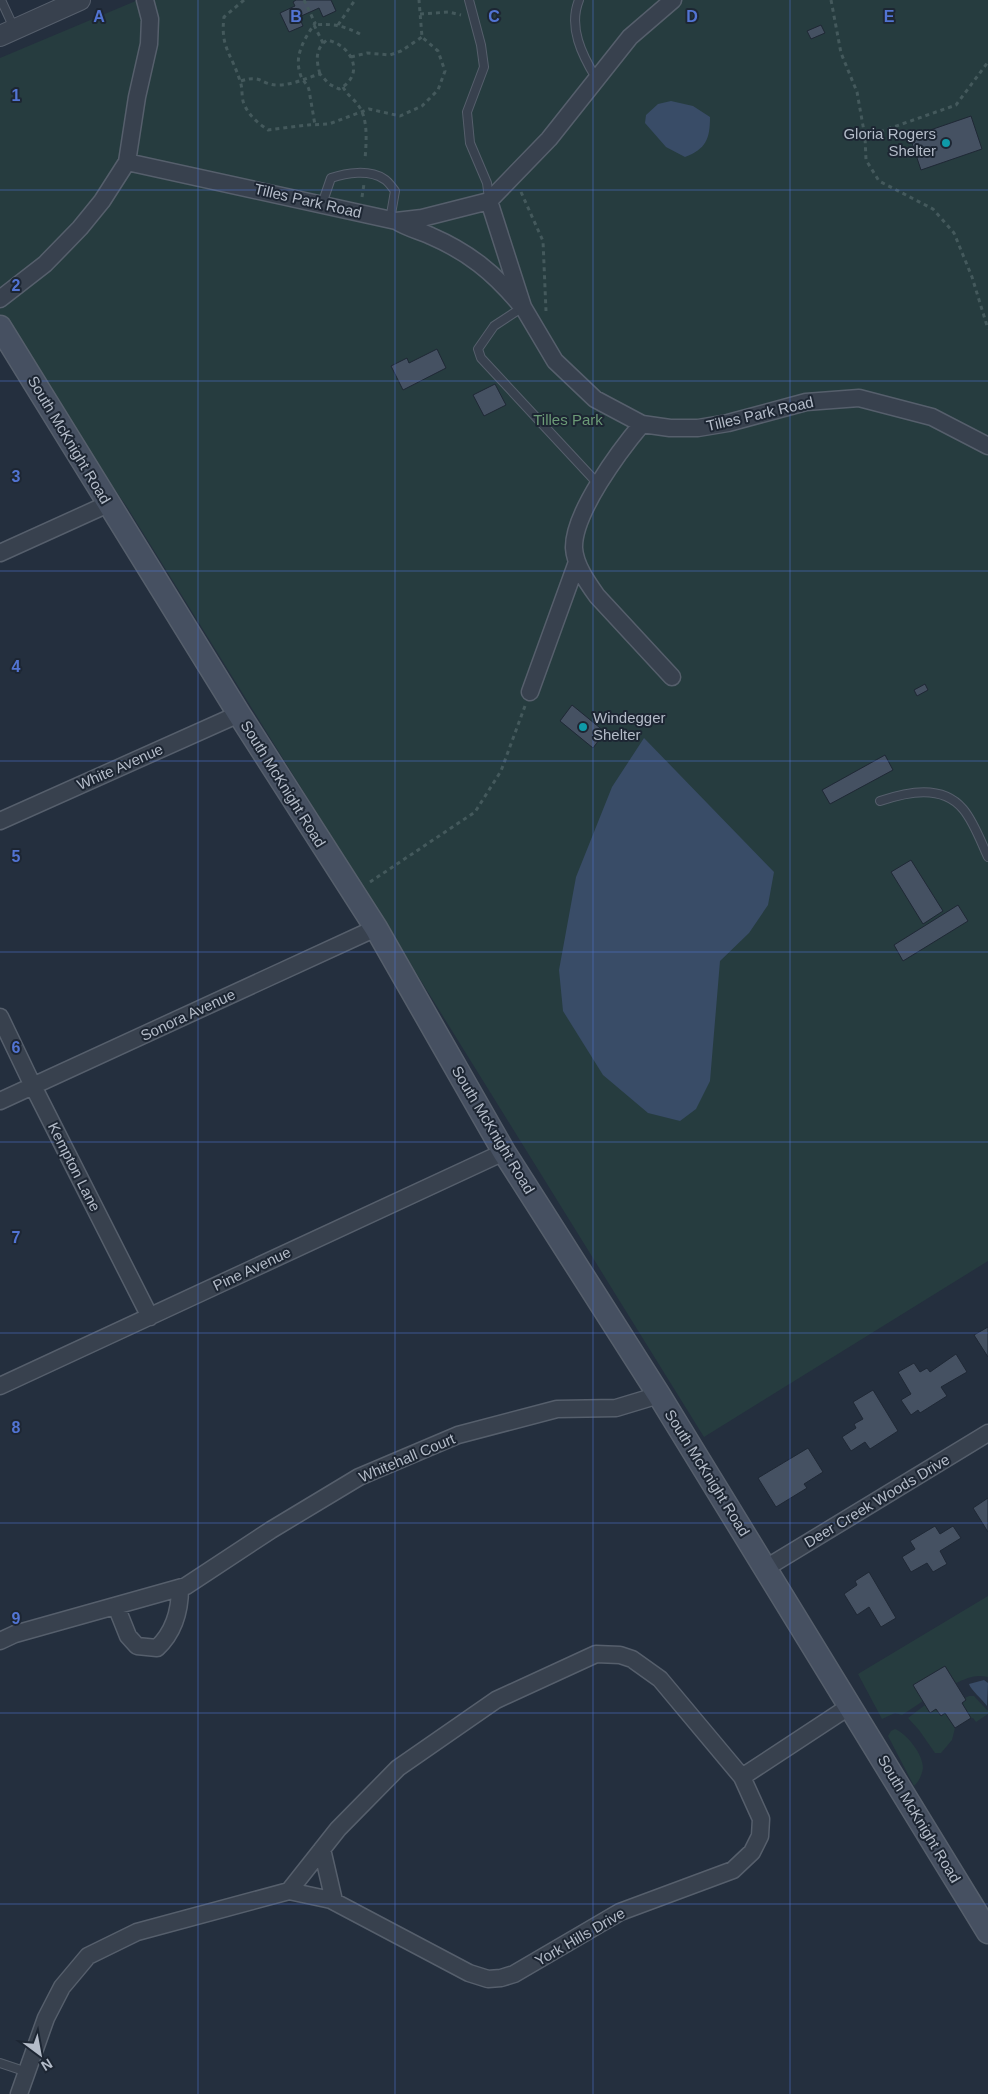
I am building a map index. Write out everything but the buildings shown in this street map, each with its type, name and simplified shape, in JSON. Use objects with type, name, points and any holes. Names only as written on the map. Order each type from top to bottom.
[{"type":"main road","name":"South McKnight Road","points":[[0,327],[239,714],[376,928],[504,1152],[659,1395],[988,1932]]},
{"type":"street","points":[[7,33],[80,0]]},
{"type":"street","points":[[0,299],[45,264],[80,228],[102,201],[127,162],[137,97],[149,44],[150,19],[145,0]]},
{"type":"street","points":[[489,201],[549,139],[630,36],[673,0]]},
{"type":"street","name":"Tilles Park Road","points":[[127,162],[393,221],[422,218],[489,201],[523,307],[555,362],[596,399],[642,424],[670,428],[698,428],[728,423],[806,402],[859,398],[932,418],[988,446]]},
{"type":"street","points":[[393,221],[429,235],[471,256],[502,283],[523,307]]},
{"type":"street","points":[[642,424],[626,443],[599,485],[577,528],[574,548],[577,562],[587,582],[597,596],[672,677]]},
{"type":"street","points":[[0,553],[108,504]]},
{"type":"street","points":[[530,692],[577,562]]},
{"type":"street","name":"White Avenue","points":[[0,820],[239,714]]},
{"type":"street","name":"Sonora Avenue","points":[[0,1101],[376,928]]},
{"type":"street","name":"Kempton Lane","points":[[0,1017],[150,1317]]},
{"type":"street","name":"Pine Avenue","points":[[0,1386],[504,1152]]},
{"type":"street","name":"Whitehall Court","points":[[0,1641],[15,1634],[186,1586],[271,1530],[359,1477],[458,1435],[557,1409],[616,1408],[659,1395]]},
{"type":"street","name":"Deer Creek Woods Drive","points":[[766,1568],[988,1433]]},
{"type":"street","points":[[116,1606],[128,1636],[137,1646],[157,1648],[165,1641],[172,1628],[180,1604],[180,1588]]},
{"type":"street","name":"York Hills Drive","points":[[19,2094],[46,2018],[62,1987],[88,1956],[137,1932],[289,1891],[334,1901],[469,1973],[488,1978],[502,1978],[530,1966],[620,1912],[733,1870],[752,1852],[760,1836],[761,1819],[742,1777],[660,1679],[632,1659],[620,1655],[596,1654],[496,1700],[398,1768],[338,1828],[289,1891]]},
{"type":"street","points":[[742,1777],[850,1706]]},
{"type":"street","points":[[322,1849],[334,1901]]},
{"type":"lane","points":[[1,0],[7,33]]},
{"type":"lane","name":"Tilles Park Road","points":[[469,0],[481,45],[484,67],[467,112],[470,143],[487,183],[489,201]]},
{"type":"lane","points":[[580,0],[576,8],[577,40],[596,78]]},
{"type":"lane","points":[[322,204],[331,178],[346,173],[372,174],[384,178],[395,191],[393,221]]},
{"type":"lane","points":[[523,307],[494,326],[478,349],[481,358],[599,485]]},
{"type":"lane","points":[[880,801],[906,792],[932,792],[952,799],[964,810],[988,857]]},
{"type":"lane","points":[[0,2063],[27,2072]]},
{"type":"path","points":[[244,0],[224,17],[222,33],[241,81],[243,104],[253,120],[268,130],[329,124],[369,110],[400,116],[422,106],[438,90],[445,70],[438,51],[422,37],[419,0]]},
{"type":"path","points":[[304,0],[323,43]]},
{"type":"path","points":[[338,25],[355,0]]},
{"type":"path","points":[[831,0],[841,53],[857,92],[866,137],[866,160],[879,181],[933,209],[954,233],[972,277],[988,329]]},
{"type":"path","points":[[420,14],[449,12],[465,15],[473,14]]},
{"type":"path","points":[[314,25],[307,35],[298,58],[302,80],[309,88],[315,125]]},
{"type":"path","points":[[314,25],[338,25],[360,34]]},
{"type":"path","points":[[351,57],[367,53],[390,55],[401,51],[422,37]]},
{"type":"path","points":[[327,40],[338,42],[351,57],[355,71],[350,83],[339,89],[328,84],[320,74],[316,55],[319,46],[327,40]]},
{"type":"path","points":[[866,137],[956,104],[988,62]]},
{"type":"path","points":[[241,81],[253,77],[276,85],[291,84],[320,74]]},
{"type":"path","points":[[343,87],[351,100],[358,104],[362,112]]},
{"type":"path","points":[[510,179],[523,195],[543,241],[547,313]]},
{"type":"path","points":[[353,894],[474,812],[501,770],[530,692]]},
{"type":"green space","name":"Tilles Park","points":[[138,0],[988,0],[988,1261],[704,1437],[127,507],[0,326],[0,58]]},
{"type":"green space","points":[[988,1596],[988,1677],[976,1676],[956,1683],[945,1666],[914,1685],[923,1701],[902,1715],[895,1713],[882,1719],[858,1674]]},
{"type":"green space","points":[[969,1696],[974,1696],[988,1711],[988,1714],[976,1722],[971,1718],[962,1703]]},
{"type":"green space","points":[[925,1705],[930,1713],[936,1709],[941,1716],[945,1713],[955,1728],[952,1740],[941,1753],[935,1753],[908,1718]]},
{"type":"green space","points":[[895,1729],[914,1745],[922,1763],[922,1773],[914,1786],[888,1736]]},
{"type":"water","points":[[671,101],[693,106],[710,117],[708,137],[702,147],[685,157],[666,147],[645,123],[646,115],[658,104]]},
{"type":"water","points":[[644,738],[774,872],[768,905],[749,933],[720,961],[710,1081],[696,1109],[680,1121],[648,1113],[603,1075],[563,1011],[559,970],[576,877],[612,787]]},
{"type":"water","points":[[984,1680],[988,1683],[987,1706],[969,1684]]},
{"type":"place","name":"Gloria Rogers Shelter","points":[[946,143]]},
{"type":"place","name":"Windegger Shelter","points":[[583,727]]}]
